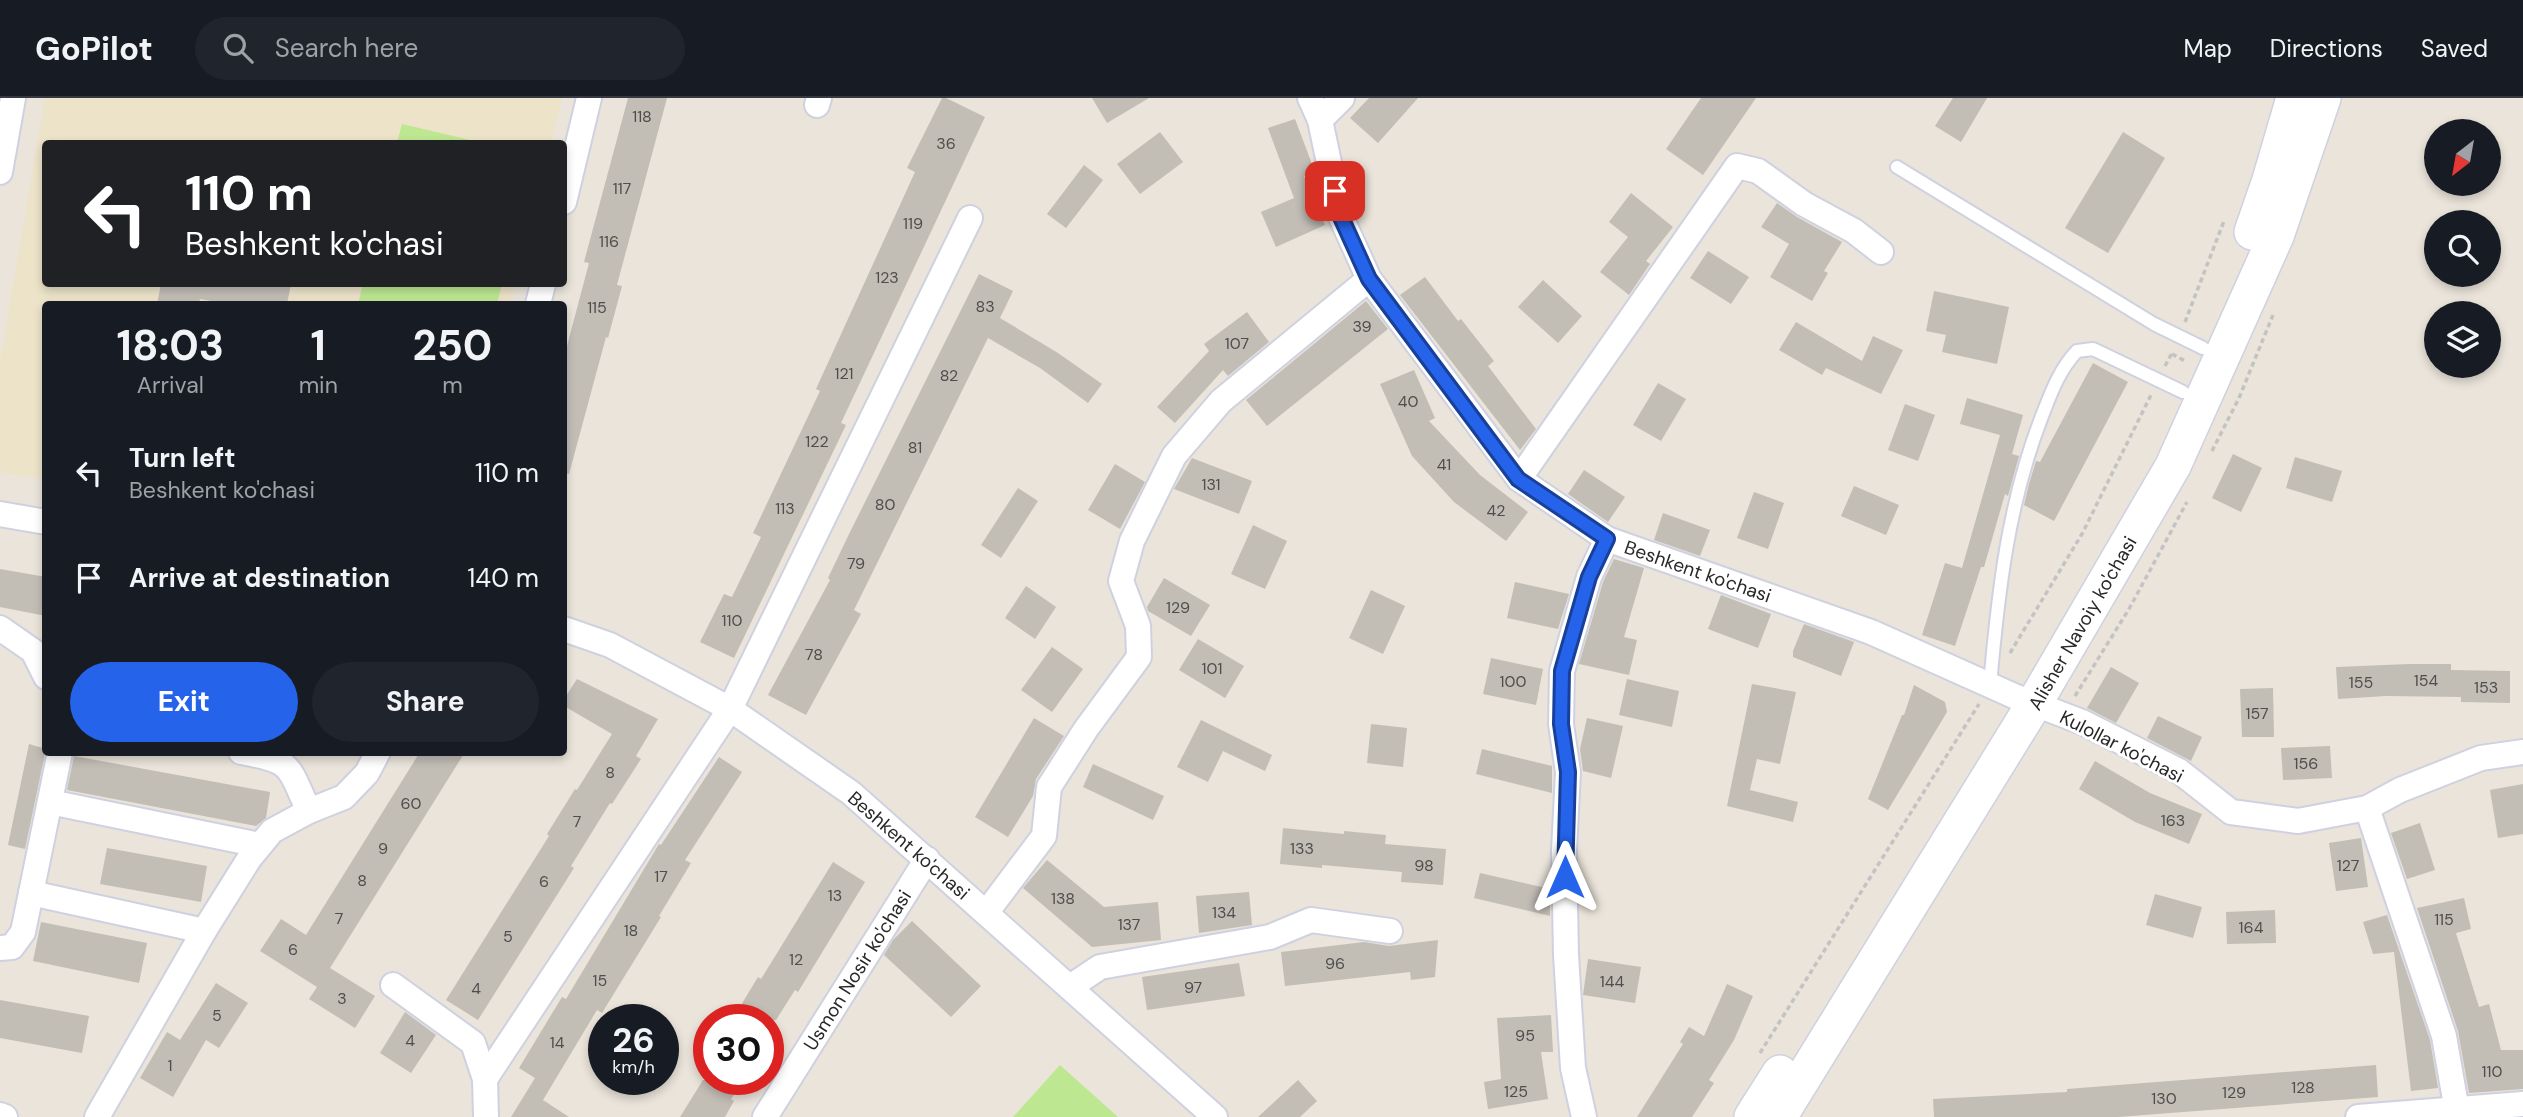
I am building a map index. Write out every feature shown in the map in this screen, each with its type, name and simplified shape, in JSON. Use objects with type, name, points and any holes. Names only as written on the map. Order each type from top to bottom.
[{"type":"main road","name":"Alisher Navoiy ko'chasi","points":[[1779,1117],[2013,695],[2173,466],[2250,298],[2284,177],[2294,98]]},
{"type":"main road","name":"Alisher Navoiy ko'chasi","points":[[1752,1117],[2087,574],[2152,458],[2180,362],[2257,219],[2284,177],[2323,98]]},
{"type":"street","points":[[0,172],[13,98]]},
{"type":"street","points":[[567,190],[589,98]]},
{"type":"street","points":[[1315,109],[1342,98]]},
{"type":"street","name":"Beshkent ko'chasi","points":[[1315,109],[1340,215],[1369,279],[1518,479],[1607,539],[1871,632],[2013,695]]},
{"type":"street","points":[[1518,479],[1737,166],[1758,171],[1804,204],[1854,231],[1881,252]]},
{"type":"street","points":[[485,1079],[730,709],[970,218]]},
{"type":"street","points":[[986,914],[1044,836],[1049,787],[1086,729],[1139,657],[1138,626],[1121,581],[1132,541],[1174,456],[1221,401],[1369,279]]},
{"type":"street","points":[[0,514],[42,521]]},
{"type":"street","points":[[1584,1117],[1573,1068],[1566,955],[1564,851],[1568,772],[1561,724],[1562,671],[1589,577],[1607,539]]},
{"type":"street","points":[[0,628],[33,652],[42,669]]},
{"type":"street","name":"Beshkent ko'chasi","points":[[567,630],[610,645],[730,709],[851,793],[1215,1117]]},
{"type":"street","name":"Kulollar ko'chasi","points":[[2013,695],[2082,722],[2179,771],[2231,812],[2298,821],[2367,808],[2400,790],[2481,758],[2523,752]]},
{"type":"street","points":[[0,948],[12,947],[23,932],[59,756]]},
{"type":"street","points":[[262,756],[288,766],[309,811]]},
{"type":"street","points":[[97,1117],[204,931],[260,845],[272,831],[309,811],[344,797],[367,773],[376,756]]},
{"type":"street","points":[[50,802],[260,845]]},
{"type":"street","points":[[2367,808],[2444,1036],[2458,1113]]},
{"type":"street","name":"Usmon Nosir ko'chasi","points":[[765,1117],[927,859]]},
{"type":"street","points":[[31,893],[204,931]]},
{"type":"street","points":[[1070,987],[1100,967],[1270,937],[1311,920],[1390,931]]},
{"type":"street","points":[[393,985],[473,1043],[485,1079],[486,1117]]},
{"type":"street","points":[[2358,1117],[2458,1113],[2523,1104]]},
{"type":"street","points":[[0,1115],[5,1117]]},
{"type":"lane","points":[[1897,167],[2154,324],[2180,362]]},
{"type":"lane","points":[[2013,695],[1998,595],[2010,518],[2032,441],[2056,380],[2077,351],[2093,349],[2180,362]]},
{"type":"path","points":[[1758,1056],[2013,695],[2082,534],[2180,362],[2227,214]]},
{"type":"shaded area","points":[[45,98],[562,98],[552,140],[42,140],[42,287],[515,287],[511,301],[42,301],[42,479],[0,472],[0,362]]},
{"type":"green space","points":[[402,124],[470,140],[398,140]]},
{"type":"green space","points":[[362,287],[501,287],[498,301],[359,301]]},
{"type":"green space","points":[[1060,1065],[1118,1117],[1013,1117]]},
{"type":"building","points":[[628,98],[667,98],[617,285],[622,286],[569,474],[567,346],[589,263],[584,262]]},
{"type":"building","points":[[942,98],[985,117],[841,423],[846,425],[734,658],[700,642],[724,594],[732,597],[761,537],[753,533],[820,391],[816,389],[915,172],[907,168]]},
{"type":"building","points":[[1092,98],[1149,98],[1107,123]]},
{"type":"building","points":[[1369,98],[1418,98],[1378,143],[1350,118]]},
{"type":"building","points":[[1701,98],[1756,98],[1703,175],[1666,149]]},
{"type":"building","points":[[1953,98],[1987,98],[1961,142],[1935,126]]},
{"type":"building","points":[[1295,119],[1315,172],[1304,176],[1325,225],[1276,247],[1261,212],[1294,198],[1268,128]]},
{"type":"building","points":[[1160,132],[1183,162],[1140,194],[1117,164]]},
{"type":"building","points":[[2123,132],[2165,158],[2108,253],[2065,228]]},
{"type":"building","points":[[1084,165],[1103,180],[1066,228],[1047,214]]},
{"type":"building","points":[[1631,193],[1673,227],[1646,261],[1650,264],[1629,295],[1600,272],[1628,237],[1609,222]]},
{"type":"building","points":[[1777,203],[1842,242],[1824,271],[1828,273],[1812,301],[1770,277],[1789,244],[1761,227]]},
{"type":"building","points":[[1708,251],[1749,277],[1731,304],[1690,278]]},
{"type":"building","points":[[979,274],[1013,291],[1000,318],[1058,353],[1102,384],[1088,403],[1040,368],[988,338],[854,610],[861,614],[806,715],[768,695],[830,580],[828,578],[851,530]]},
{"type":"building","points":[[1425,277],[1458,321],[1461,319],[1494,361],[1488,366],[1536,429],[1520,450],[1400,295]]},
{"type":"building","points":[[1543,280],[1582,316],[1558,343],[1518,307]]},
{"type":"building","points":[[160,287],[290,287],[288,301],[158,301]]},
{"type":"building","points":[[1934,291],[2009,307],[1997,364],[1942,352],[1946,335],[1926,331]]},
{"type":"building","points":[[1366,301],[1388,329],[1267,426],[1246,400]]},
{"type":"building","points":[[1247,312],[1269,342],[1228,376],[1223,370],[1175,423],[1157,407],[1209,351],[1204,344]]},
{"type":"building","points":[[1796,322],[1862,361],[1873,336],[1903,350],[1881,394],[1826,368],[1822,375],[1779,350]]},
{"type":"building","points":[[2093,363],[2128,382],[2054,521],[2024,505],[2029,484],[2036,461],[2040,462]]},
{"type":"building","points":[[1414,370],[1435,418],[1429,421],[1480,475],[1528,512],[1506,541],[1454,502],[1412,456],[1380,384]]},
{"type":"building","points":[[1658,383],[1686,399],[1661,441],[1633,425]]},
{"type":"building","points":[[1967,398],[2023,415],[2012,454],[2019,456],[2008,496],[2005,494],[1984,567],[1981,567],[1955,646],[1922,635],[1945,563],[1962,568],[2000,435],[1960,424]]},
{"type":"building","points":[[1905,404],[1935,415],[1918,461],[1888,450]]},
{"type":"building","points":[[2233,454],[2262,468],[2241,512],[2212,498]]},
{"type":"building","points":[[2295,457],[2342,471],[2332,502],[2286,488]]},
{"type":"building","points":[[1192,458],[1252,481],[1239,514],[1174,489]]},
{"type":"building","points":[[1115,464],[1145,482],[1120,529],[1088,510]]},
{"type":"building","points":[[1584,470],[1625,497],[1608,522],[1568,494]]},
{"type":"building","points":[[1854,486],[1899,505],[1886,535],[1841,516]]},
{"type":"building","points":[[1018,488],[1038,501],[1001,558],[981,545]]},
{"type":"building","points":[[1754,492],[1784,503],[1768,549],[1737,538]]},
{"type":"building","points":[[1663,513],[1710,530],[1700,556],[1654,540]]},
{"type":"building","points":[[1253,525],[1287,541],[1265,589],[1231,574]]},
{"type":"building","points":[[1614,559],[1644,568],[1624,637],[1637,640],[1629,675],[1579,664],[1603,582]]},
{"type":"building","points":[[0,569],[42,576],[42,615],[0,607]]},
{"type":"building","points":[[1164,578],[1210,605],[1191,636],[1148,611],[1147,607]]},
{"type":"building","points":[[1515,582],[1569,594],[1558,629],[1507,618]]},
{"type":"building","points":[[1026,586],[1056,607],[1035,639],[1005,618]]},
{"type":"building","points":[[1371,590],[1405,606],[1383,654],[1349,638]]},
{"type":"building","points":[[1721,595],[1771,614],[1758,648],[1708,629]]},
{"type":"building","points":[[1804,624],[1854,642],[1841,676],[1793,657]]},
{"type":"building","points":[[1198,639],[1244,666],[1225,698],[1179,670]]},
{"type":"building","points":[[1052,647],[1083,669],[1052,712],[1021,690]]},
{"type":"building","points":[[1491,658],[1543,669],[1536,705],[1483,694]]},
{"type":"building","points":[[2451,664],[2451,670],[2510,671],[2510,703],[2461,702],[2461,697],[2386,696],[2338,699],[2336,667]]},
{"type":"building","points":[[2111,667],[2139,683],[2116,723],[2087,708]]},
{"type":"building","points":[[577,679],[658,719],[636,756],[641,759],[612,804],[610,803],[571,866],[574,868],[478,1020],[446,1000],[549,836],[547,834],[575,789],[577,790],[612,734],[567,708],[567,694]]},
{"type":"building","points":[[1627,679],[1679,691],[1672,727],[1619,715]]},
{"type":"building","points":[[1752,684],[1796,692],[1780,764],[1757,759],[1750,790],[1798,802],[1793,822],[1727,806]]},
{"type":"building","points":[[1914,685],[1945,702],[1947,712],[1888,810],[1868,799]]},
{"type":"building","points":[[2273,688],[2274,737],[2242,737],[2240,689]]},
{"type":"building","points":[[2158,716],[2202,737],[2191,761],[2147,738]]},
{"type":"building","points":[[1034,718],[1064,736],[1036,779],[1033,796],[1008,837],[975,817]]},
{"type":"building","points":[[1587,718],[1623,726],[1611,778],[1583,771],[1580,749]]},
{"type":"building","points":[[1201,720],[1272,755],[1265,771],[1223,751],[1208,782],[1177,767]]},
{"type":"building","points":[[1371,724],[1407,728],[1403,767],[1367,763]]},
{"type":"building","points":[[29,744],[42,748],[42,756],[45,756],[25,849],[8,845]]},
{"type":"building","points":[[2330,746],[2332,778],[2283,780],[2281,748]]},
{"type":"building","points":[[1482,749],[1552,766],[1552,793],[1476,774]]},
{"type":"building","points":[[74,756],[270,792],[266,818],[256,826],[67,790]]},
{"type":"building","points":[[418,756],[462,756],[330,968],[375,996],[355,1028],[309,999],[317,987],[260,951],[281,919],[306,935]]},
{"type":"building","points":[[719,757],[742,772],[685,860],[691,863],[608,1004],[588,1004],[588,1025],[543,1100],[569,1117],[511,1117],[535,1078],[519,1068],[562,997],[566,999],[659,844],[661,845]]},
{"type":"building","points":[[2095,761],[2150,793],[2202,814],[2189,844],[2135,822],[2079,789]]},
{"type":"building","points":[[1093,764],[1164,796],[1153,820],[1083,787]]},
{"type":"building","points":[[2523,784],[2523,834],[2498,838],[2490,790]]},
{"type":"building","points":[[2420,823],[2435,870],[2407,879],[2391,833]]},
{"type":"building","points":[[1283,828],[1386,835],[1385,844],[1446,849],[1443,885],[1401,882],[1402,872],[1280,864]]},
{"type":"building","points":[[2361,838],[2368,887],[2336,891],[2329,843]]},
{"type":"building","points":[[107,848],[207,866],[201,902],[100,884]]},
{"type":"building","points":[[1047,860],[1104,907],[1158,902],[1161,940],[1092,947],[1023,888]]},
{"type":"building","points":[[833,862],[865,882],[798,992],[795,990],[784,1007],[784,1004],[742,1004],[758,977],[761,979]]},
{"type":"building","points":[[1480,873],[1550,889],[1550,916],[1474,898]]},
{"type":"building","points":[[1249,892],[1252,925],[1199,933],[1196,896]]},
{"type":"building","points":[[2155,894],[2202,907],[2193,938],[2146,925]]},
{"type":"building","points":[[2464,898],[2471,929],[2456,933],[2479,1007],[2489,1004],[2501,1050],[2523,1050],[2523,1089],[2469,1093],[2458,1031],[2417,908]]},
{"type":"building","points":[[2275,910],[2276,943],[2227,944],[2226,912]]},
{"type":"building","points":[[2387,915],[2430,1040],[2438,1088],[2411,1091],[2394,952],[2373,954],[2363,922]]},
{"type":"building","points":[[912,921],[981,986],[951,1017],[884,955],[893,940]]},
{"type":"building","points":[[41,922],[147,943],[139,983],[33,961]]},
{"type":"building","points":[[1438,940],[1435,977],[1411,980],[1410,972],[1285,986],[1281,952],[1364,942],[1389,946]]},
{"type":"building","points":[[1588,959],[1641,967],[1635,1003],[1583,995]]},
{"type":"building","points":[[1239,963],[1245,996],[1147,1010],[1142,977]]},
{"type":"building","points":[[216,983],[248,1003],[219,1048],[206,1040],[173,1097],[140,1078],[167,1032],[180,1040]]},
{"type":"building","points":[[1727,984],[1753,996],[1734,1040],[1709,1080],[1714,1083],[1692,1117],[1637,1117],[1683,1044],[1680,1042],[1689,1027],[1704,1036]]},
{"type":"building","points":[[0,1000],[89,1016],[82,1053],[0,1038]]},
{"type":"building","points":[[405,1012],[436,1035],[411,1073],[380,1053]]},
{"type":"building","points":[[1551,1015],[1553,1052],[1541,1052],[1548,1099],[1488,1109],[1484,1082],[1501,1079],[1497,1018]]},
{"type":"building","points":[[2376,1065],[2378,1097],[2118,1117],[1934,1117],[1933,1099],[2067,1092],[2067,1089]]},
{"type":"building","points":[[1298,1080],[1317,1101],[1300,1117],[1258,1117]]},
{"type":"building","points":[[694,1095],[734,1095],[731,1099],[734,1101],[725,1117],[680,1117]]},
{"type":"route","points":[[1335,191],[1340,215],[1369,279],[1518,479],[1607,539],[1589,577],[1562,671],[1561,724],[1568,772],[1565,877]]}]
